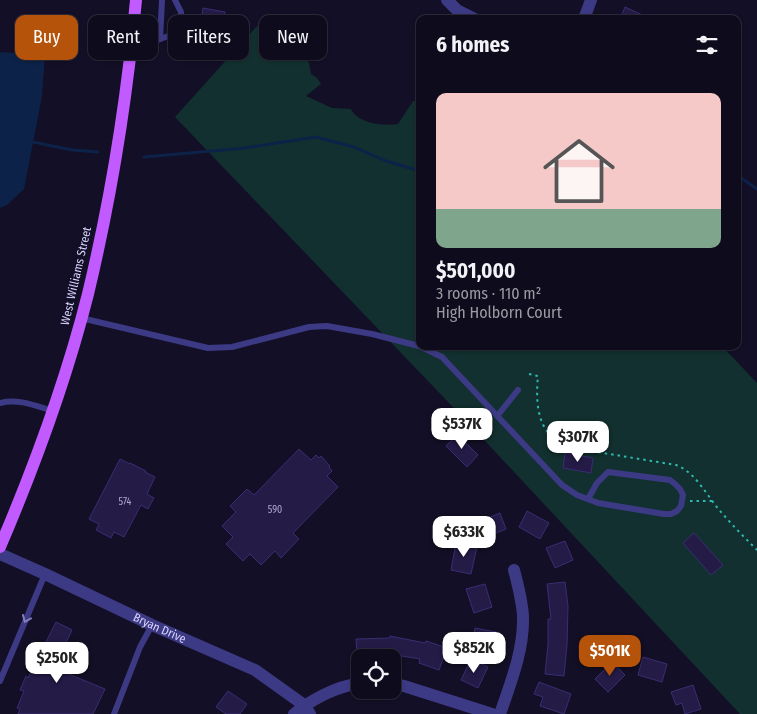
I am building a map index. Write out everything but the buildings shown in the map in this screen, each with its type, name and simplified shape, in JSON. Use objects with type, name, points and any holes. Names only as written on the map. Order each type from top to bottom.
[{"type":"main road","name":"West Williams Street","points":[[135,15],[136,0]]},
{"type":"main road","name":"West Williams Street","points":[[0,547],[29,479],[53,411],[81,318],[110,186],[130,60]]},
{"type":"street","points":[[446,0],[467,15]]},
{"type":"street","points":[[585,15],[591,0]]},
{"type":"street","name":"Bryan Drive","points":[[0,554],[152,625],[255,670],[307,710]]},
{"type":"street","points":[[500,714],[518,660],[522,633],[523,615],[521,598],[514,570]]},
{"type":"street","points":[[294,714],[307,710],[331,692],[351,684]]},
{"type":"street","points":[[401,687],[492,714]]},
{"type":"lane","points":[[162,0],[160,38],[180,32],[181,12],[175,0]]},
{"type":"lane","points":[[81,318],[208,348],[232,347],[309,327],[327,326],[372,334],[416,345]]},
{"type":"lane","points":[[427,350],[442,357],[562,485],[577,496],[598,503],[671,514],[681,506],[683,495],[680,489],[670,480],[608,472],[597,483],[588,499]]},
{"type":"lane","points":[[498,415],[518,390]]},
{"type":"lane","points":[[0,403],[22,402],[53,411]]},
{"type":"lane","points":[[0,681],[45,574]]},
{"type":"lane","points":[[114,714],[140,648],[152,625]]},
{"type":"path","points":[[529,374],[538,376],[536,396],[538,412],[544,427],[556,441],[564,446],[573,448],[676,465],[683,468],[757,550]]},
{"type":"path","points":[[689,501],[712,501]]},
{"type":"green space","points":[[257,26],[259,27],[259,60],[307,60],[309,63],[311,74],[321,84],[306,96],[332,108],[351,109],[354,114],[365,121],[392,125],[398,124],[413,101],[416,101],[416,350],[726,350],[757,383],[757,714],[740,714],[473,428],[175,117],[226,60],[249,60],[249,35]]},
{"type":"water","points":[[0,52],[15,53],[15,60],[45,60],[42,96],[24,189],[7,205],[0,208]]},
{"type":"waterway","points":[[144,157],[245,148],[316,137],[354,147],[386,161],[416,170]]},
{"type":"waterway","points":[[33,142],[72,150],[98,152]]},
{"type":"waterway","points":[[741,178],[757,189]]}]
